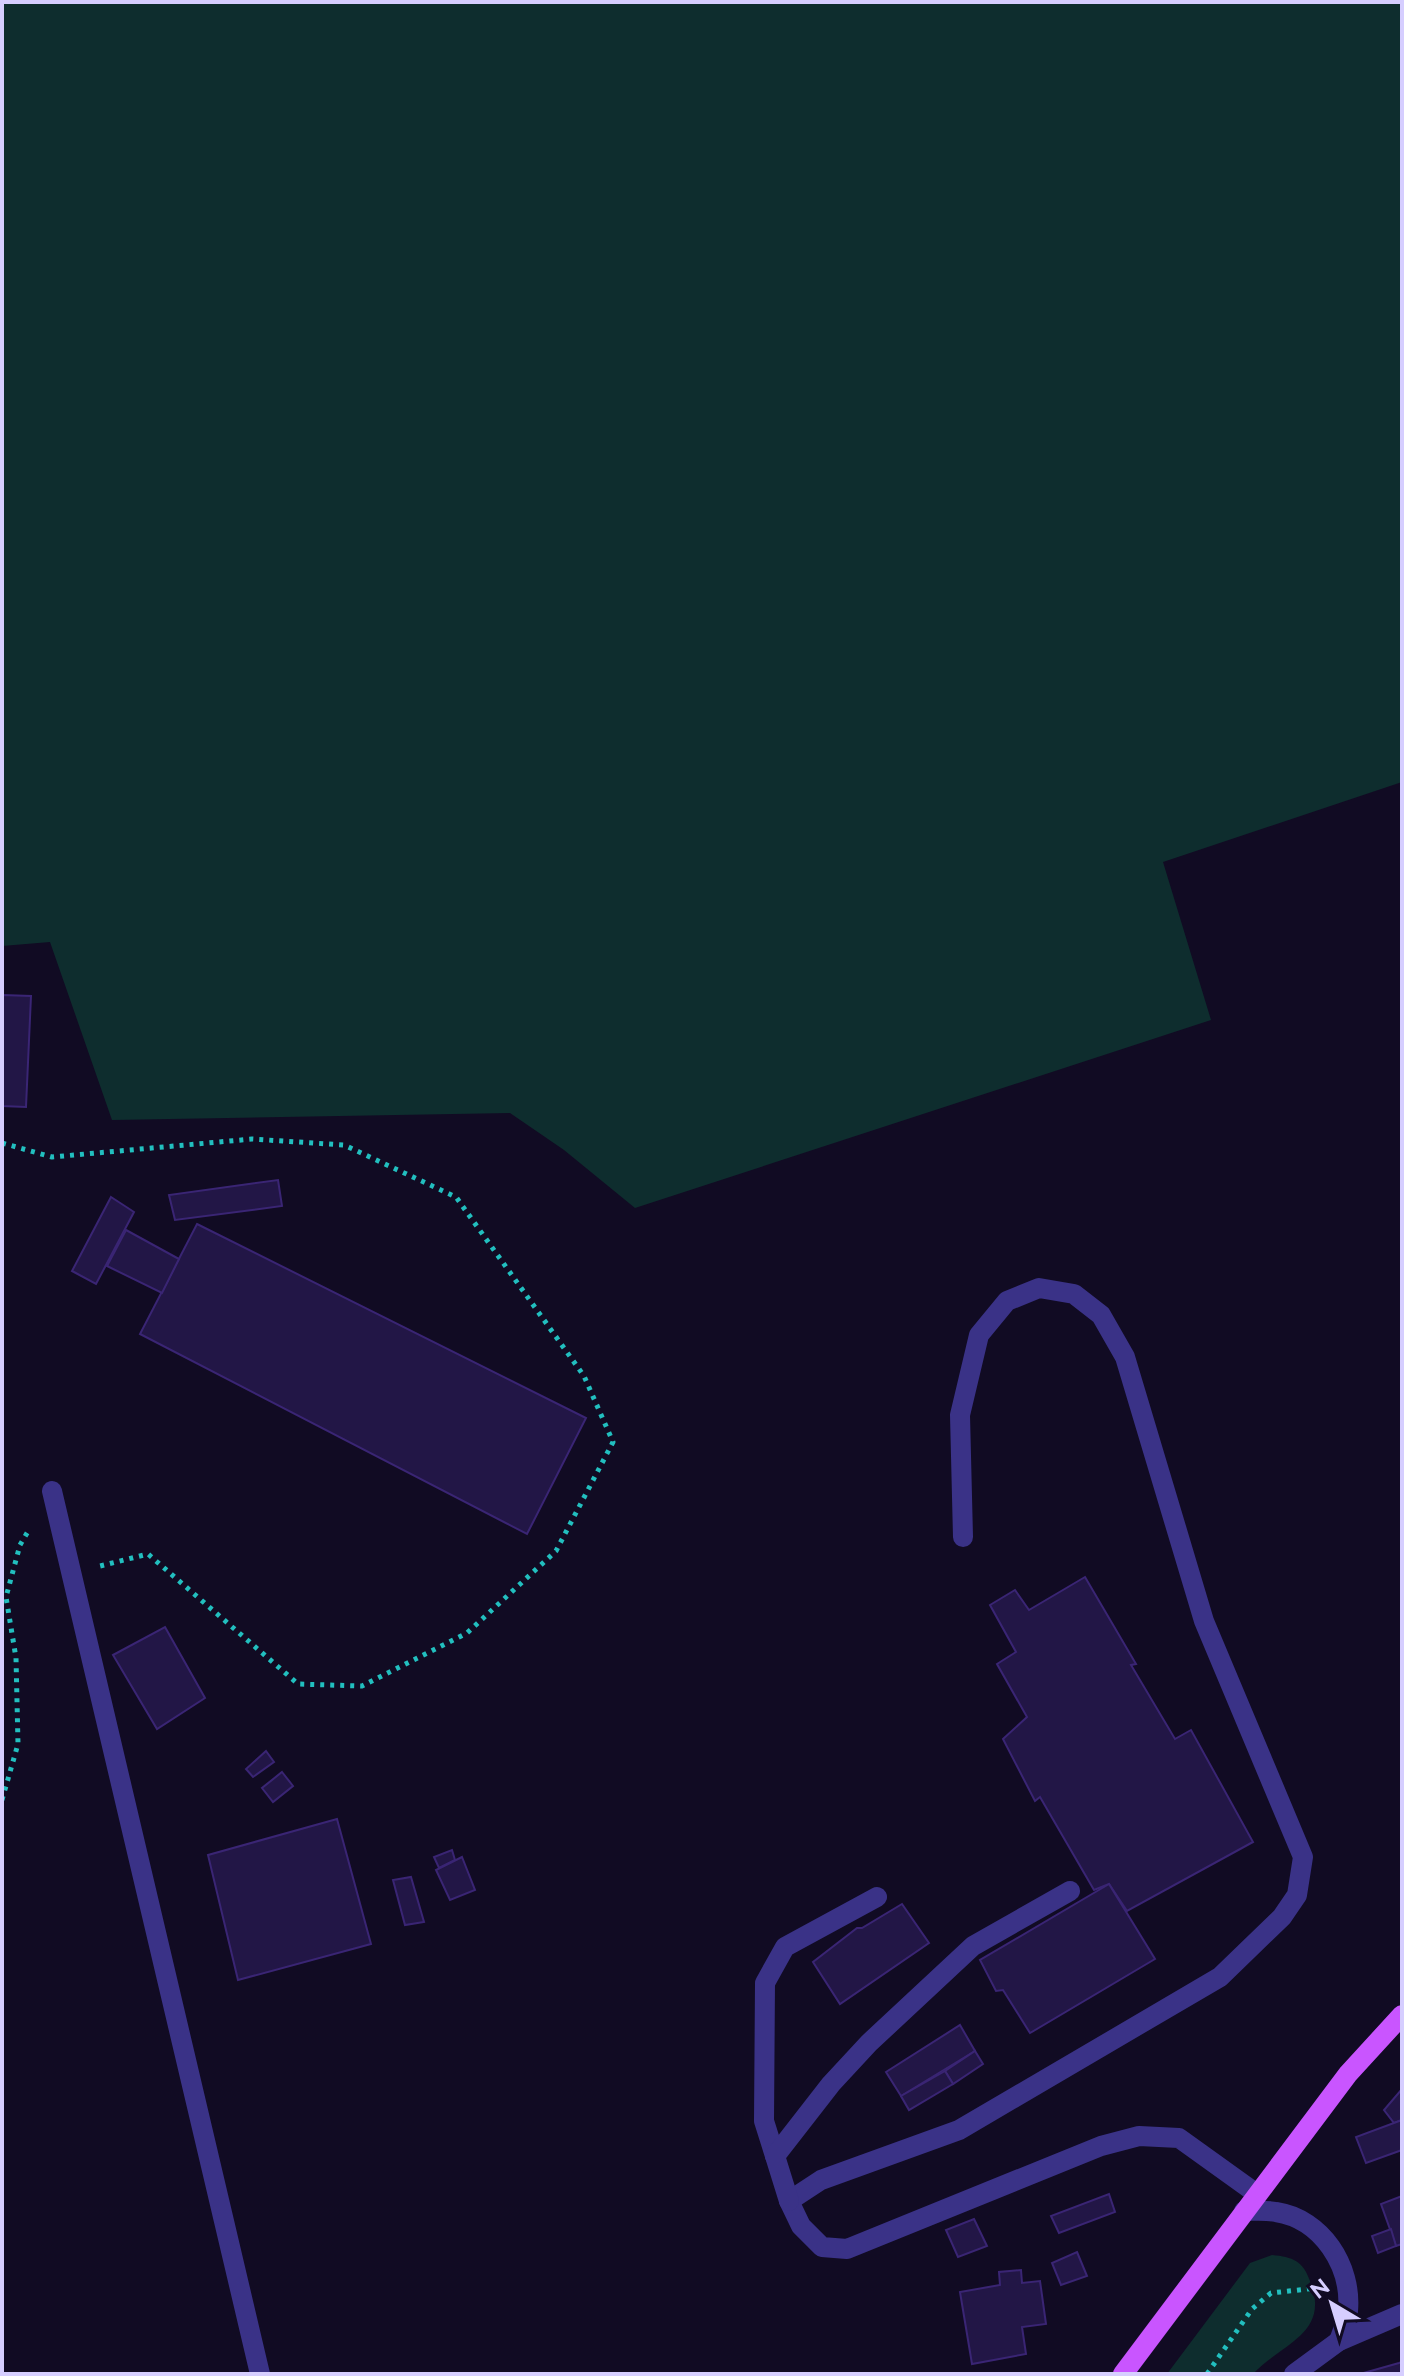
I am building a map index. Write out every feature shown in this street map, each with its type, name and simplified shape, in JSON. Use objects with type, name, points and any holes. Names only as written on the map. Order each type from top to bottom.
[{"type":"main road","points":[[1123,2374],[1348,2074],[1402,2015]]},
{"type":"street","points":[[789,2201],[821,2180],[959,2130],[1220,1977],[1282,1917],[1297,1895],[1303,1857],[1204,1621],[1125,1357],[1101,1315],[1074,1294],[1039,1288],[1007,1301],[979,1335],[960,1415],[963,1537]]},
{"type":"street","points":[[52,1491],[260,2374]]},
{"type":"street","points":[[775,2156],[831,2084],[869,2043],[973,1946],[1070,1891]]},
{"type":"street","points":[[877,1897],[785,1947],[765,1983],[764,2121],[789,2201],[801,2226],[822,2247],[847,2249],[1101,2146],[1139,2136],[1179,2138],[1251,2202],[1300,2219],[1321,2235],[1338,2258],[1346,2283],[1348,2312],[1339,2341]]},
{"type":"street","points":[[1294,2374],[1339,2341],[1402,2314]]},
{"type":"path","points":[[2,1143],[52,1157],[252,1139],[344,1145],[456,1197],[584,1376],[613,1442],[556,1551],[467,1633],[362,1686],[298,1684],[148,1554],[71,1572]]},
{"type":"path","points":[[2,1800],[18,1744],[16,1658],[6,1597],[20,1545],[52,1491]]},
{"type":"path","points":[[1207,2374],[1252,2309],[1271,2293],[1346,2283]]},
{"type":"green space","points":[[2,2],[1402,2],[1402,782],[1163,862],[1211,1020],[635,1208],[564,1150],[510,1113],[112,1120],[50,942],[2,946]]},
{"type":"green space","points":[[1272,2255],[1296,2261],[1304,2269],[1315,2299],[1309,2326],[1253,2374],[1167,2374],[1250,2263]]},
{"type":"building","points":[[2,995],[31,996],[26,1107],[2,1106]]},
{"type":"building","points":[[278,1180],[282,1206],[175,1220],[169,1195]]},
{"type":"building","points":[[111,1197],[134,1212],[96,1284],[72,1271]]},
{"type":"building","points":[[197,1224],[586,1418],[527,1534],[140,1334]]},
{"type":"building","points":[[126,1230],[179,1259],[162,1293],[107,1266]]},
{"type":"building","points":[[1085,1577],[1136,1664],[1131,1665],[1175,1739],[1191,1730],[1253,1842],[1127,1911],[1109,1884],[1094,1890],[1040,1797],[1035,1801],[1003,1739],[1027,1717],[997,1664],[1016,1652],[990,1605],[1015,1590],[1029,1610]]},
{"type":"building","points":[[165,1627],[205,1698],[157,1729],[113,1655]]},
{"type":"building","points":[[266,1751],[274,1762],[253,1777],[246,1769]]},
{"type":"building","points":[[282,1772],[293,1786],[273,1802],[262,1788]]},
{"type":"building","points":[[337,1819],[371,1944],[238,1980],[208,1855]]},
{"type":"building","points":[[452,1850],[455,1860],[439,1868],[434,1857]]},
{"type":"building","points":[[462,1857],[475,1890],[450,1900],[436,1870]]},
{"type":"building","points":[[411,1877],[424,1922],[405,1925],[393,1880]]},
{"type":"building","points":[[1109,1884],[1155,1959],[1030,2033],[1003,1990],[996,1991],[980,1960]]},
{"type":"building","points":[[902,1904],[929,1943],[840,2004],[813,1962],[857,1928]]},
{"type":"building","points":[[960,2025],[975,2051],[901,2096],[886,2072]]},
{"type":"building","points":[[975,2051],[983,2064],[953,2084],[945,2071]]},
{"type":"building","points":[[945,2071],[953,2084],[909,2110],[901,2096]]},
{"type":"building","points":[[1402,2089],[1402,2120],[1394,2123],[1384,2110]]},
{"type":"building","points":[[1402,2120],[1402,2150],[1366,2163],[1356,2137]]},
{"type":"building","points":[[1109,2194],[1115,2212],[1059,2233],[1051,2216]]},
{"type":"building","points":[[1402,2196],[1402,2244],[1396,2246],[1381,2204]]},
{"type":"building","points":[[974,2219],[987,2246],[958,2257],[946,2230]]},
{"type":"building","points":[[1391,2229],[1396,2246],[1378,2253],[1372,2236]]},
{"type":"building","points":[[1077,2252],[1087,2276],[1061,2285],[1052,2263]]},
{"type":"building","points":[[1021,2270],[1022,2283],[1040,2281],[1046,2324],[1022,2327],[1026,2354],[972,2364],[960,2292],[1000,2285],[999,2272]]},
{"type":"building","points":[[1402,2362],[1402,2374],[1360,2374],[1399,2363]]}]
